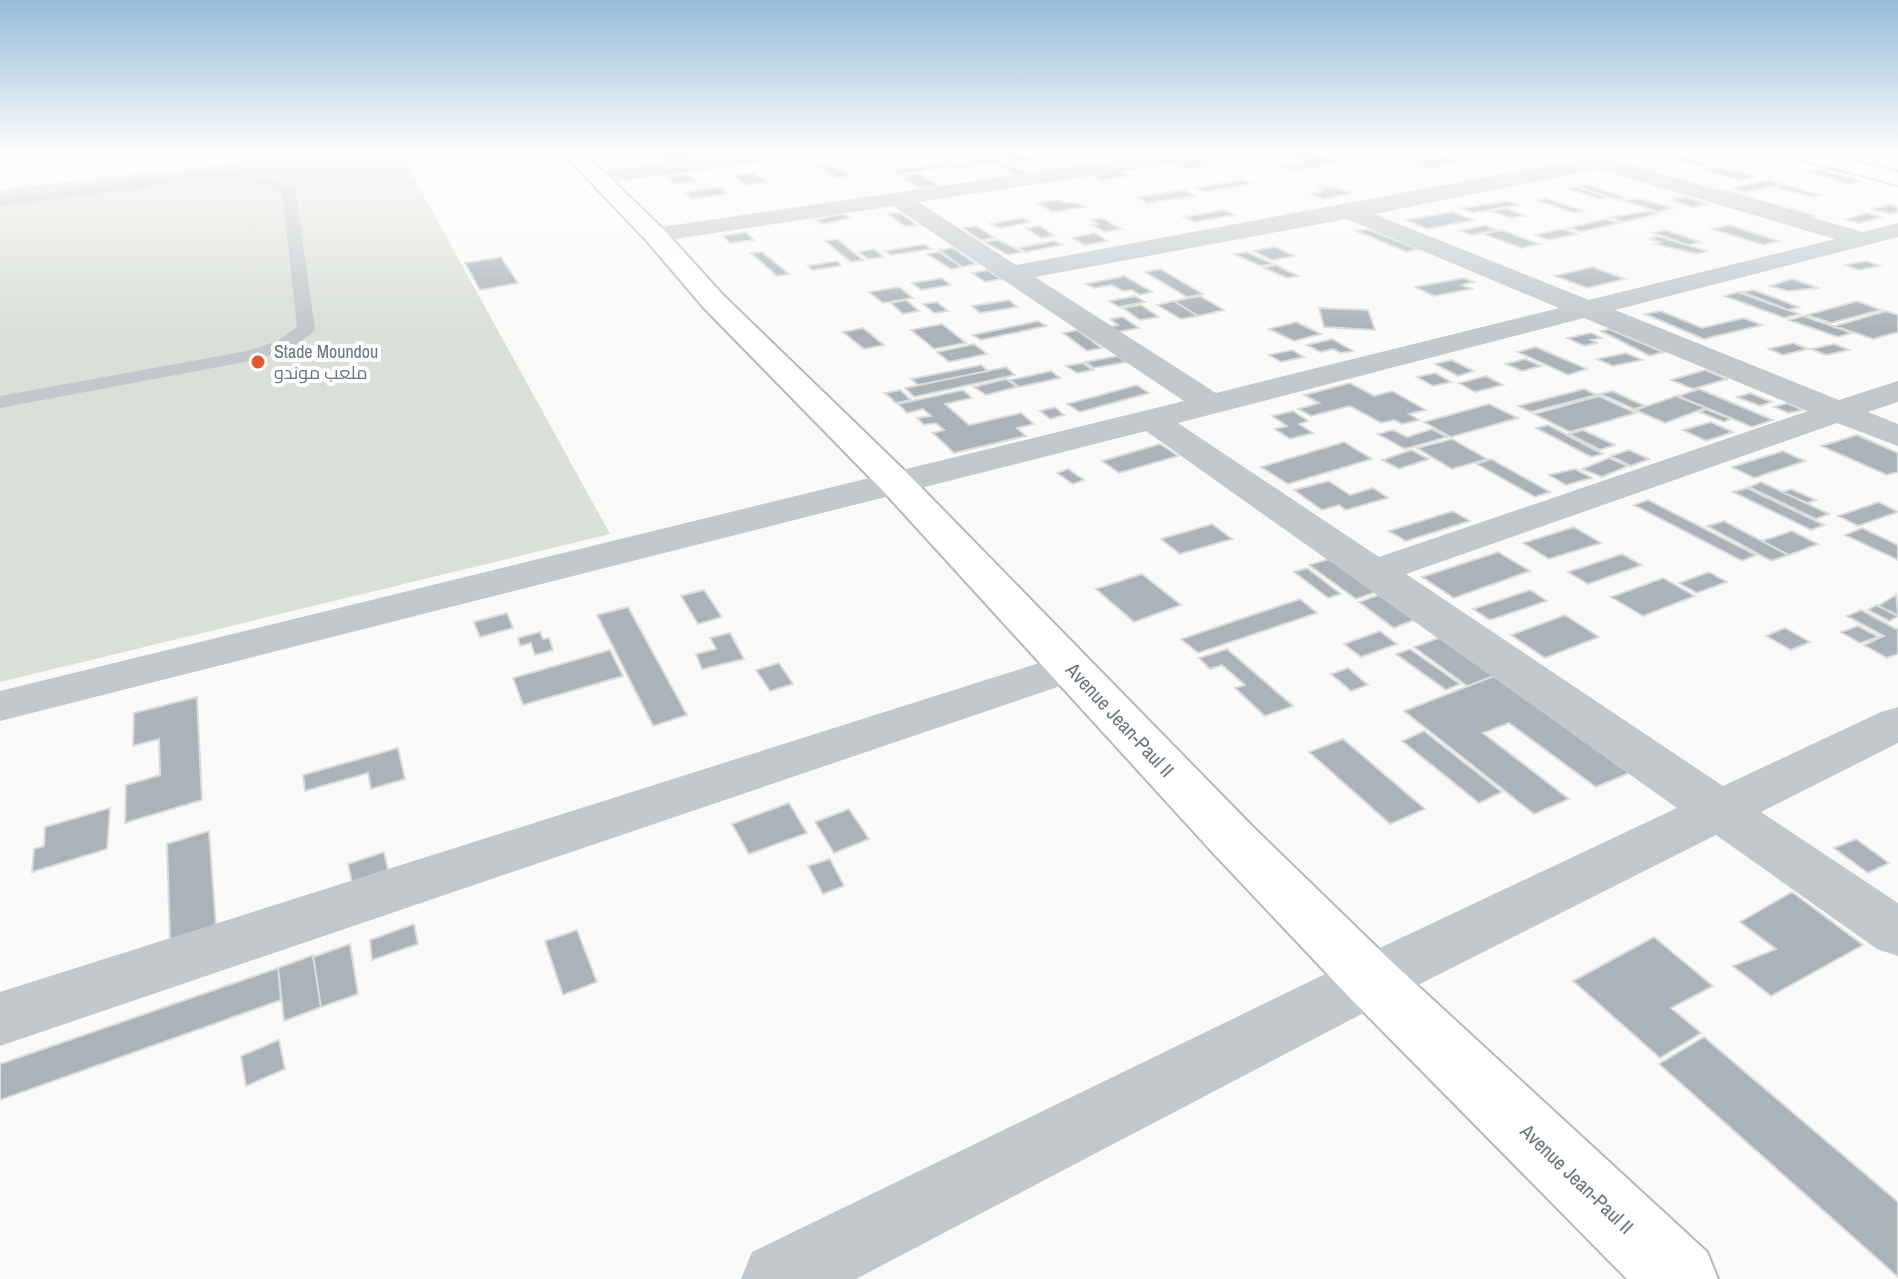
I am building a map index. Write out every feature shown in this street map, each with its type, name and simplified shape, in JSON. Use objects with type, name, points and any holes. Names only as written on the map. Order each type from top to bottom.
[{"type":"street","name":"Avenue Jean-Paul II","points":[[630,211],[714,302],[897,484],[1233,840],[1371,980],[1680,1279]]},
{"type":"street","points":[[655,235],[818,211]]},
{"type":"street","points":[[915,211],[1212,405]]},
{"type":"street","points":[[1011,274],[1356,211]]},
{"type":"street","points":[[1766,211],[1898,249]]},
{"type":"street","points":[[1349,212],[1898,436]]},
{"type":"street","points":[[0,706],[897,484],[1898,230]]},
{"type":"street","points":[[1371,573],[1898,391]]},
{"type":"street","points":[[1152,420],[1898,933]]},
{"type":"street","points":[[0,1019],[1071,667]]},
{"type":"street","points":[[779,1279],[1371,980],[1898,723]]},
{"type":"lane","points":[[0,402],[250,356],[284,345],[306,329],[291,211]]},
{"type":"shaded area","name":"Stade Moundou ملعب موندو","points":[[0,211],[432,211],[610,534],[0,682]]},
{"type":"building","points":[[1221,211],[1235,215],[1194,222],[1184,217]]},
{"type":"building","points":[[1491,211],[1512,211],[1525,216],[1510,218]]},
{"type":"building","points":[[1650,211],[1659,214],[1623,222],[1610,217]]},
{"type":"building","points":[[1781,211],[1815,216],[1807,218]]},
{"type":"building","points":[[1452,212],[1474,220],[1427,229],[1406,220]]},
{"type":"building","points":[[900,213],[917,225],[905,226],[888,214]]},
{"type":"building","points":[[1867,213],[1881,217],[1860,223],[1846,219]]},
{"type":"building","points":[[843,214],[850,218],[823,224],[816,220]]},
{"type":"building","points":[[1022,218],[1030,222],[1000,228],[991,224]]},
{"type":"building","points":[[1102,218],[1121,229],[1105,232],[1092,225],[1098,224],[1091,220]]},
{"type":"building","points":[[1606,219],[1619,223],[1581,232],[1568,228]]},
{"type":"building","points":[[1485,225],[1497,230],[1472,235],[1460,231]]},
{"type":"building","points":[[1729,225],[1779,241],[1763,245],[1712,229]]},
{"type":"building","points":[[976,226],[995,238],[981,240],[963,228]]},
{"type":"building","points":[[1040,226],[1055,236],[1041,238],[1026,228]]},
{"type":"building","points":[[1367,229],[1418,249],[1407,252],[1356,231]]},
{"type":"building","points":[[1563,229],[1577,234],[1549,240],[1535,235]]},
{"type":"building","points":[[1501,230],[1539,244],[1521,248],[1484,234]]},
{"type":"building","points":[[1666,230],[1701,242],[1688,245],[1653,233]]},
{"type":"building","points":[[746,232],[754,240],[730,243],[723,236]]},
{"type":"building","points":[[1094,233],[1108,241],[1085,245],[1072,238]]},
{"type":"building","points":[[1657,236],[1707,251],[1697,254],[1655,244],[1661,242],[1649,239]]},
{"type":"building","points":[[837,239],[863,260],[851,262],[825,241]]},
{"type":"building","points":[[999,240],[1022,252],[1008,255],[985,242]]},
{"type":"building","points":[[1054,241],[1062,245],[1026,252],[1018,248]]},
{"type":"building","points":[[925,244],[931,249],[891,255],[885,251]]},
{"type":"building","points":[[1275,247],[1295,256],[1272,260],[1253,251]]},
{"type":"building","points":[[953,248],[976,264],[962,267],[939,250]]},
{"type":"building","points":[[874,249],[884,257],[868,259],[858,252]]},
{"type":"building","points":[[762,252],[789,274],[777,276],[751,253]]},
{"type":"building","points":[[939,252],[962,267],[951,269],[927,254]]},
{"type":"building","points":[[1247,252],[1273,264],[1261,266],[1234,254]]},
{"type":"building","points":[[501,257],[518,283],[480,290],[465,263]]},
{"type":"building","points":[[837,261],[841,266],[812,270],[808,266]]},
{"type":"building","points":[[1866,261],[1880,266],[1859,270],[1845,265]]},
{"type":"building","points":[[1276,265],[1298,276],[1287,278],[1264,268]]},
{"type":"building","points":[[1592,267],[1625,279],[1587,288],[1555,276]]},
{"type":"building","points":[[1160,269],[1203,294],[1187,297],[1145,272]]},
{"type":"building","points":[[987,270],[1001,279],[985,282],[972,273]]},
{"type":"building","points":[[1124,276],[1152,292],[1140,295],[1112,285],[1094,288],[1086,284]]},
{"type":"building","points":[[942,278],[951,285],[921,290],[912,283]]},
{"type":"building","points":[[1464,278],[1474,282],[1462,285],[1472,289],[1434,296],[1415,287]]},
{"type":"building","points":[[1792,279],[1819,288],[1788,291],[1770,286]]},
{"type":"building","points":[[899,287],[913,298],[883,303],[869,292]]},
{"type":"building","points":[[1754,290],[1799,307],[1788,310],[1742,292]]},
{"type":"building","points":[[1738,292],[1799,314],[1785,318],[1724,296]]},
{"type":"building","points":[[1135,296],[1145,302],[1119,307],[1109,301]]},
{"type":"building","points":[[1200,296],[1224,310],[1198,316],[1174,301]]},
{"type":"building","points":[[906,300],[919,311],[903,314],[891,303]]},
{"type":"building","points":[[1009,300],[1017,307],[980,313],[972,306]]},
{"type":"building","points":[[1174,301],[1198,316],[1181,319],[1157,305]]},
{"type":"building","points":[[1857,301],[1881,310],[1831,323],[1807,315]]},
{"type":"building","points":[[937,302],[948,311],[934,313],[923,304]]},
{"type":"building","points":[[1141,305],[1159,317],[1140,320],[1123,308]]},
{"type":"building","points":[[1319,308],[1368,310],[1375,330],[1324,327]]},
{"type":"building","points":[[1661,311],[1702,328],[1744,318],[1762,325],[1704,339],[1645,314]]},
{"type":"building","points":[[1886,311],[1898,315],[1898,332],[1873,339],[1835,326]]},
{"type":"building","points":[[1803,316],[1852,333],[1838,337],[1789,320]]},
{"type":"building","points":[[1123,317],[1139,328],[1117,332],[1110,327],[1118,325],[1110,319]]},
{"type":"building","points":[[1038,321],[1046,326],[981,340],[973,335]]},
{"type":"building","points":[[1296,322],[1321,334],[1294,341],[1269,329]]},
{"type":"building","points":[[942,324],[966,343],[934,349],[911,330]]},
{"type":"building","points":[[863,328],[884,345],[864,349],[843,332]]},
{"type":"building","points":[[1609,329],[1663,352],[1650,356],[1601,331]]},
{"type":"building","points":[[1077,330],[1102,348],[1087,351],[1063,333]]},
{"type":"building","points":[[1591,333],[1602,338],[1591,340],[1597,343],[1584,346],[1567,338]]},
{"type":"building","points":[[1332,339],[1353,351],[1341,353],[1333,349],[1320,352],[1307,345]]},
{"type":"building","points":[[1793,343],[1808,349],[1783,355],[1769,349]]},
{"type":"building","points":[[974,344],[987,354],[949,362],[937,352]]},
{"type":"building","points":[[1834,344],[1849,350],[1826,355],[1811,349]]},
{"type":"building","points":[[1536,347],[1587,369],[1568,375],[1518,352]]},
{"type":"building","points":[[1292,350],[1304,357],[1281,362],[1269,355]]},
{"type":"building","points":[[1626,353],[1642,360],[1613,366],[1597,359]]},
{"type":"building","points":[[1117,356],[1126,362],[1094,368],[1086,362]]},
{"type":"building","points":[[1525,359],[1541,366],[1522,371],[1506,364]]},
{"type":"building","points":[[1451,360],[1474,371],[1458,376],[1435,364]]},
{"type":"building","points":[[1083,363],[1093,370],[1077,373],[1066,366]]},
{"type":"building","points":[[981,365],[988,371],[918,385],[911,379]]},
{"type":"building","points":[[1006,367],[1015,375],[914,397],[905,388]]},
{"type":"building","points":[[1705,370],[1727,379],[1693,389],[1671,380]]},
{"type":"building","points":[[1051,371],[1060,378],[1019,387],[1010,380]]},
{"type":"building","points":[[1435,373],[1451,382],[1433,386],[1417,377]]},
{"type":"building","points":[[1486,376],[1503,385],[1475,392],[1459,383]]},
{"type":"building","points":[[1006,379],[1017,387],[986,395],[974,387]]},
{"type":"building","points":[[1350,383],[1374,396],[1392,391],[1426,410],[1409,414],[1419,420],[1402,424],[1394,420],[1381,423],[1350,406],[1311,416],[1298,409],[1319,403],[1304,395]]},
{"type":"building","points":[[1137,385],[1149,393],[1080,412],[1067,404]]},
{"type":"building","points":[[1584,389],[1597,395],[1531,412],[1518,406]]},
{"type":"building","points":[[1699,389],[1773,420],[1752,427],[1678,396]]},
{"type":"building","points":[[900,390],[911,400],[896,403],[885,393]]},
{"type":"building","points":[[963,390],[972,398],[945,404],[969,425],[1021,413],[1034,424],[1017,428],[1026,436],[954,453],[933,433],[944,430],[936,423],[924,425],[917,418],[931,416],[923,409],[907,413],[898,404]]},
{"type":"building","points":[[1612,391],[1645,406],[1634,409],[1600,394]]},
{"type":"building","points":[[1750,393],[1772,402],[1760,406],[1737,397]]},
{"type":"building","points":[[1599,396],[1636,413],[1570,432],[1534,414]]},
{"type":"building","points":[[1676,396],[1706,408],[1665,423],[1635,410]]},
{"type":"building","points":[[1787,403],[1803,410],[1789,413],[1774,407]]},
{"type":"building","points":[[1489,404],[1518,418],[1451,437],[1424,422]]},
{"type":"building","points":[[1055,407],[1064,415],[1050,419],[1040,411]]},
{"type":"building","points":[[1706,409],[1731,419],[1724,422],[1699,412]]},
{"type":"building","points":[[1293,411],[1308,421],[1299,424],[1313,433],[1290,439],[1275,429],[1287,426],[1272,416]]},
{"type":"building","points":[[1711,422],[1733,432],[1706,441],[1683,430]]},
{"type":"building","points":[[1548,425],[1603,454],[1591,457],[1536,428]]},
{"type":"building","points":[[1432,429],[1447,437],[1405,449],[1378,434],[1393,430],[1407,437]]},
{"type":"building","points":[[1583,430],[1615,445],[1600,450],[1569,434]]},
{"type":"building","points":[[1857,435],[1898,453],[1898,472],[1887,475],[1821,446]]},
{"type":"building","points":[[1452,439],[1487,459],[1452,469],[1417,448]]},
{"type":"building","points":[[1344,442],[1372,459],[1288,484],[1261,467]]},
{"type":"building","points":[[1160,444],[1178,456],[1119,473],[1102,461]]},
{"type":"building","points":[[1411,450],[1429,459],[1399,469],[1382,460]]},
{"type":"building","points":[[1629,450],[1649,459],[1631,466],[1611,456]]},
{"type":"building","points":[[1783,451],[1805,461],[1754,478],[1732,467]]},
{"type":"building","points":[[1609,458],[1628,466],[1602,477],[1582,469]]},
{"type":"building","points":[[1491,459],[1550,492],[1535,497],[1477,464]]},
{"type":"building","points":[[1068,469],[1084,480],[1073,484],[1057,473]]},
{"type":"building","points":[[1575,469],[1592,478],[1566,485],[1549,475]]},
{"type":"building","points":[[1329,481],[1350,495],[1373,488],[1388,498],[1346,510],[1339,505],[1322,510],[1294,490]]},
{"type":"building","points":[[1761,482],[1829,514],[1816,519],[1749,487]]},
{"type":"building","points":[[1747,488],[1824,525],[1811,530],[1733,492]]},
{"type":"building","points":[[1791,489],[1816,500],[1807,503],[1782,492]]},
{"type":"building","points":[[1648,500],[1756,555],[1742,561],[1634,505]]},
{"type":"building","points":[[1879,502],[1898,512],[1858,526],[1838,516]]},
{"type":"building","points":[[1453,511],[1470,521],[1406,541],[1389,531]]},
{"type":"building","points":[[1724,521],[1788,555],[1771,561],[1707,526]]},
{"type":"building","points":[[1212,524],[1232,539],[1180,554],[1161,539]]},
{"type":"building","points":[[1574,527],[1601,543],[1549,559],[1523,543]]},
{"type":"building","points":[[1862,528],[1898,545],[1898,560],[1845,535]]},
{"type":"building","points":[[1792,531],[1818,544],[1789,555],[1762,541]]},
{"type":"building","points":[[1498,552],[1530,571],[1454,598],[1422,577]]},
{"type":"building","points":[[1622,554],[1642,565],[1588,584],[1568,572]]},
{"type":"building","points":[[1332,558],[1379,591],[1356,599],[1309,565]]},
{"type":"building","points":[[1307,568],[1341,594],[1328,598],[1294,572]]},
{"type":"building","points":[[1709,572],[1727,582],[1697,593],[1679,583]]},
{"type":"building","points":[[1142,574],[1181,605],[1134,622],[1096,589]]},
{"type":"building","points":[[1663,578],[1695,596],[1643,616],[1611,597]]},
{"type":"building","points":[[704,590],[722,617],[698,624],[681,596]]},
{"type":"building","points":[[1530,590],[1547,601],[1490,620],[1473,609]]},
{"type":"building","points":[[1381,594],[1417,619],[1394,628],[1359,602]]},
{"type":"building","points":[[1896,595],[1898,615],[1878,606]]},
{"type":"building","points":[[1300,599],[1317,613],[1198,653],[1181,639]]},
{"type":"building","points":[[1877,605],[1898,616],[1889,621],[1868,610]]},
{"type":"building","points":[[628,607],[687,715],[653,726],[597,615]]},
{"type":"building","points":[[1861,610],[1898,630],[1898,654],[1887,658],[1864,645],[1884,636],[1847,616]]},
{"type":"building","points":[[507,613],[513,628],[480,637],[474,622]]},
{"type":"building","points":[[1565,615],[1599,637],[1545,658],[1511,635]]},
{"type":"building","points":[[1858,626],[1879,637],[1860,643],[1841,632]]},
{"type":"building","points":[[1785,628],[1810,642],[1791,650],[1766,636]]},
{"type":"building","points":[[1380,631],[1397,644],[1361,657],[1344,644]]},
{"type":"building","points":[[540,632],[543,639],[549,638],[553,650],[535,655],[531,643],[520,646],[518,638]]},
{"type":"building","points":[[730,633],[744,659],[702,669],[696,654],[716,649],[710,638]]},
{"type":"building","points":[[1441,637],[1494,676],[1467,686],[1414,647]]},
{"type":"building","points":[[1227,649],[1293,706],[1265,716],[1235,688],[1245,685],[1222,665],[1210,669],[1199,658]]},
{"type":"building","points":[[1410,649],[1460,684],[1446,690],[1396,654]]},
{"type":"building","points":[[610,650],[623,676],[523,705],[513,678]]},
{"type":"building","points":[[779,663],[793,684],[770,691],[756,670]]},
{"type":"building","points":[[1348,668],[1368,685],[1351,691],[1331,674]]},
{"type":"building","points":[[1494,676],[1629,773],[1596,787],[1509,723],[1483,733],[1569,799],[1534,814],[1404,711]]},
{"type":"building","points":[[197,697],[202,800],[125,823],[126,785],[160,775],[159,739],[133,746],[134,713]]},
{"type":"building","points":[[1424,731],[1502,792],[1479,803],[1402,741]]},
{"type":"building","points":[[1343,739],[1425,809],[1390,824],[1309,752]]},
{"type":"building","points":[[398,748],[405,779],[371,789],[368,773],[305,791],[303,775]]},
{"type":"building","points":[[789,803],[807,833],[749,854],[732,824]]},
{"type":"building","points":[[110,808],[107,849],[32,872],[34,849],[44,846],[45,827]]},
{"type":"building","points":[[849,809],[869,839],[834,853],[815,822]]},
{"type":"building","points":[[209,831],[216,927],[170,942],[167,844]]},
{"type":"building","points":[[1856,839],[1889,863],[1868,873],[1834,848]]},
{"type":"building","points":[[384,852],[388,870],[352,882],[348,864]]},
{"type":"building","points":[[830,859],[844,886],[823,894],[808,866]]},
{"type":"building","points":[[1792,892],[1863,945],[1771,996],[1733,966],[1776,949],[1740,922]]},
{"type":"building","points":[[414,924],[418,944],[372,960],[370,940]]},
{"type":"building","points":[[577,930],[597,982],[563,995],[545,941]]},
{"type":"building","points":[[1654,937],[1713,986],[1671,1008],[1701,1033],[1660,1058],[1573,981]]},
{"type":"building","points":[[350,944],[358,994],[321,1007],[313,957]]},
{"type":"building","points":[[313,955],[321,1007],[284,1021],[278,968]]},
{"type":"building","points":[[278,968],[281,1000],[0,1100],[0,1064]]},
{"type":"building","points":[[1704,1037],[1898,1202],[1898,1277],[1659,1064]]},
{"type":"building","points":[[279,1040],[285,1069],[246,1086],[241,1056]]},
{"type":"place","name":"Stade Moundou ملعب موندو","points":[[258,362]]}]
